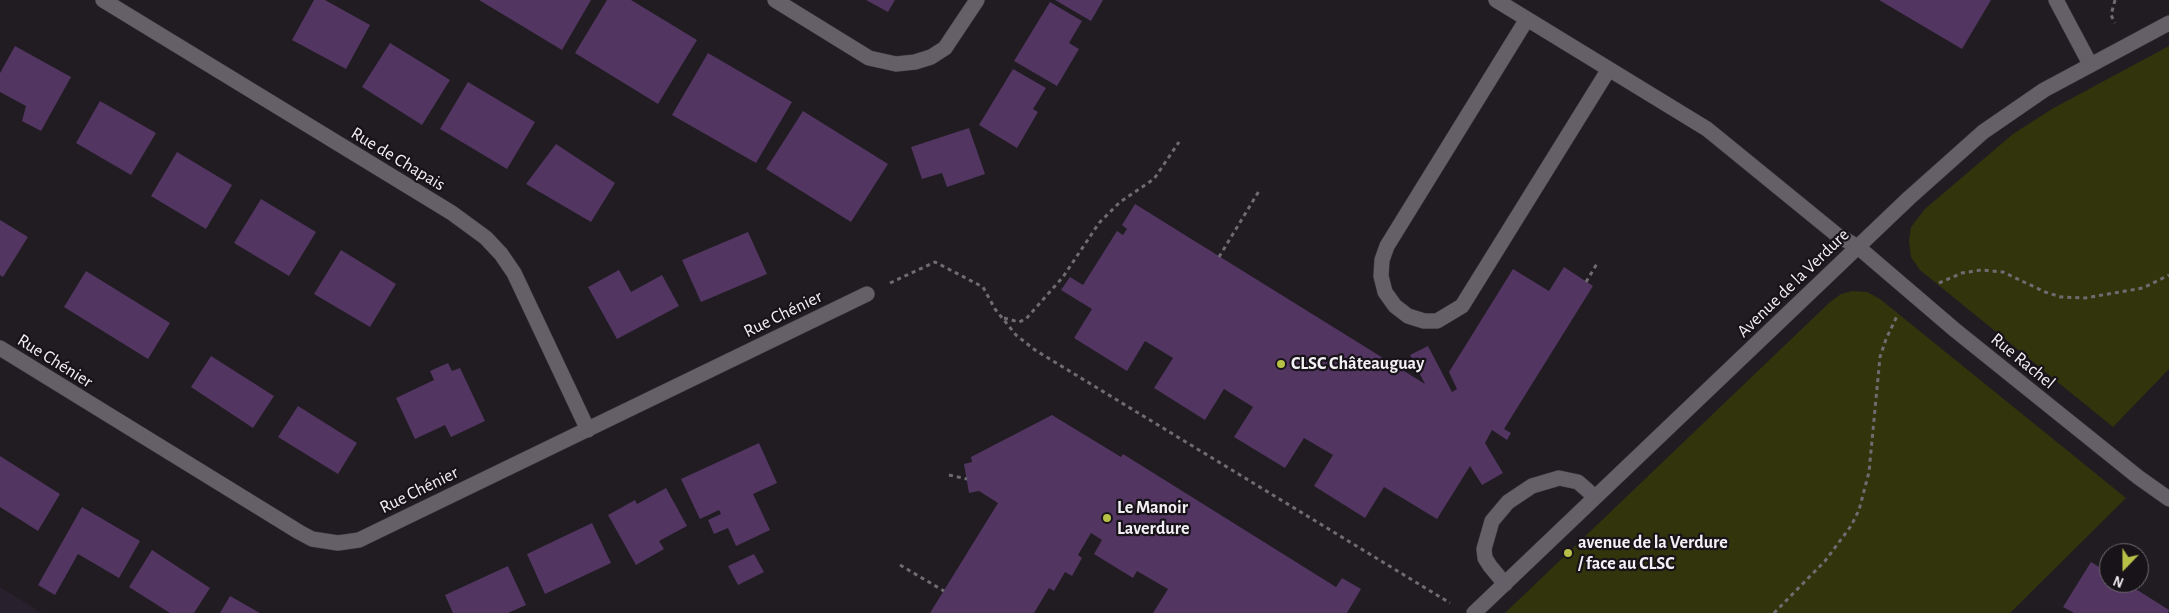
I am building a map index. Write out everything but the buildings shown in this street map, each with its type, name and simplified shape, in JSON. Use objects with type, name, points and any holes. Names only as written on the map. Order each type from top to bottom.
[{"type":"street","name":"Rue de Chapais","points":[[103,0],[452,213],[486,238],[501,254],[514,274],[588,430]]},
{"type":"street","points":[[775,0],[869,58],[896,64],[923,59],[945,48],[977,0]]},
{"type":"street","name":"Rue Rachel","points":[[1496,0],[1707,129],[1837,235],[1858,247],[1955,330],[2138,477],[2169,499]]},
{"type":"street","points":[[2056,0],[2090,64]]},
{"type":"street","points":[[1527,19],[1387,246],[1381,268],[1385,292],[1395,306],[1408,316],[1424,321],[1437,321],[1462,306],[1609,69]]},
{"type":"street","name":"Avenue de la Verdure","points":[[1474,613],[1937,172],[1983,132],[2014,109],[2090,64],[2169,23]]},
{"type":"street","name":"Rue Chénier","points":[[0,348],[299,532],[326,542],[338,543],[359,540],[867,294]]},
{"type":"street","points":[[1505,584],[1485,558],[1484,549],[1492,521],[1508,502],[1532,486],[1559,478],[1578,482],[1595,497]]},
{"type":"path","points":[[2111,15],[2115,0]]},
{"type":"path","points":[[1003,318],[1019,322],[1026,319],[1063,277],[1099,223],[1120,202],[1154,179],[1179,142]]},
{"type":"path","points":[[1219,257],[1259,191]]},
{"type":"path","points":[[867,294],[935,262],[983,287],[995,309],[1016,335],[1034,350],[1451,603]]},
{"type":"path","points":[[1586,282],[1598,262]]},
{"type":"path","points":[[1941,281],[1972,271],[2003,272],[2045,292],[2061,297],[2085,298],[2143,288],[2169,275]]},
{"type":"path","points":[[1774,613],[1825,561],[1860,510],[1869,472],[1880,358],[1897,315]]},
{"type":"path","points":[[949,476],[967,479]]},
{"type":"path","points":[[900,565],[944,591]]},
{"type":"shaded area","points":[[0,587],[42,613],[0,613]]},
{"type":"green space","points":[[2169,46],[2169,369],[2113,427],[1920,270],[1911,257],[1909,241],[1911,227],[1925,209],[2013,134],[2052,109]]},
{"type":"green space","points":[[1852,291],[1867,292],[1880,299],[2126,498],[2010,613],[1505,613],[1829,303],[1841,294]]},
{"type":"place","name":"CLSC Châteauguay","points":[[1281,364]]},
{"type":"place","name":"Le Manoir Laverdure","points":[[1107,518]]},
{"type":"place","name":"avenue de la Verdure / face au CLSC","points":[[1568,553]]}]
